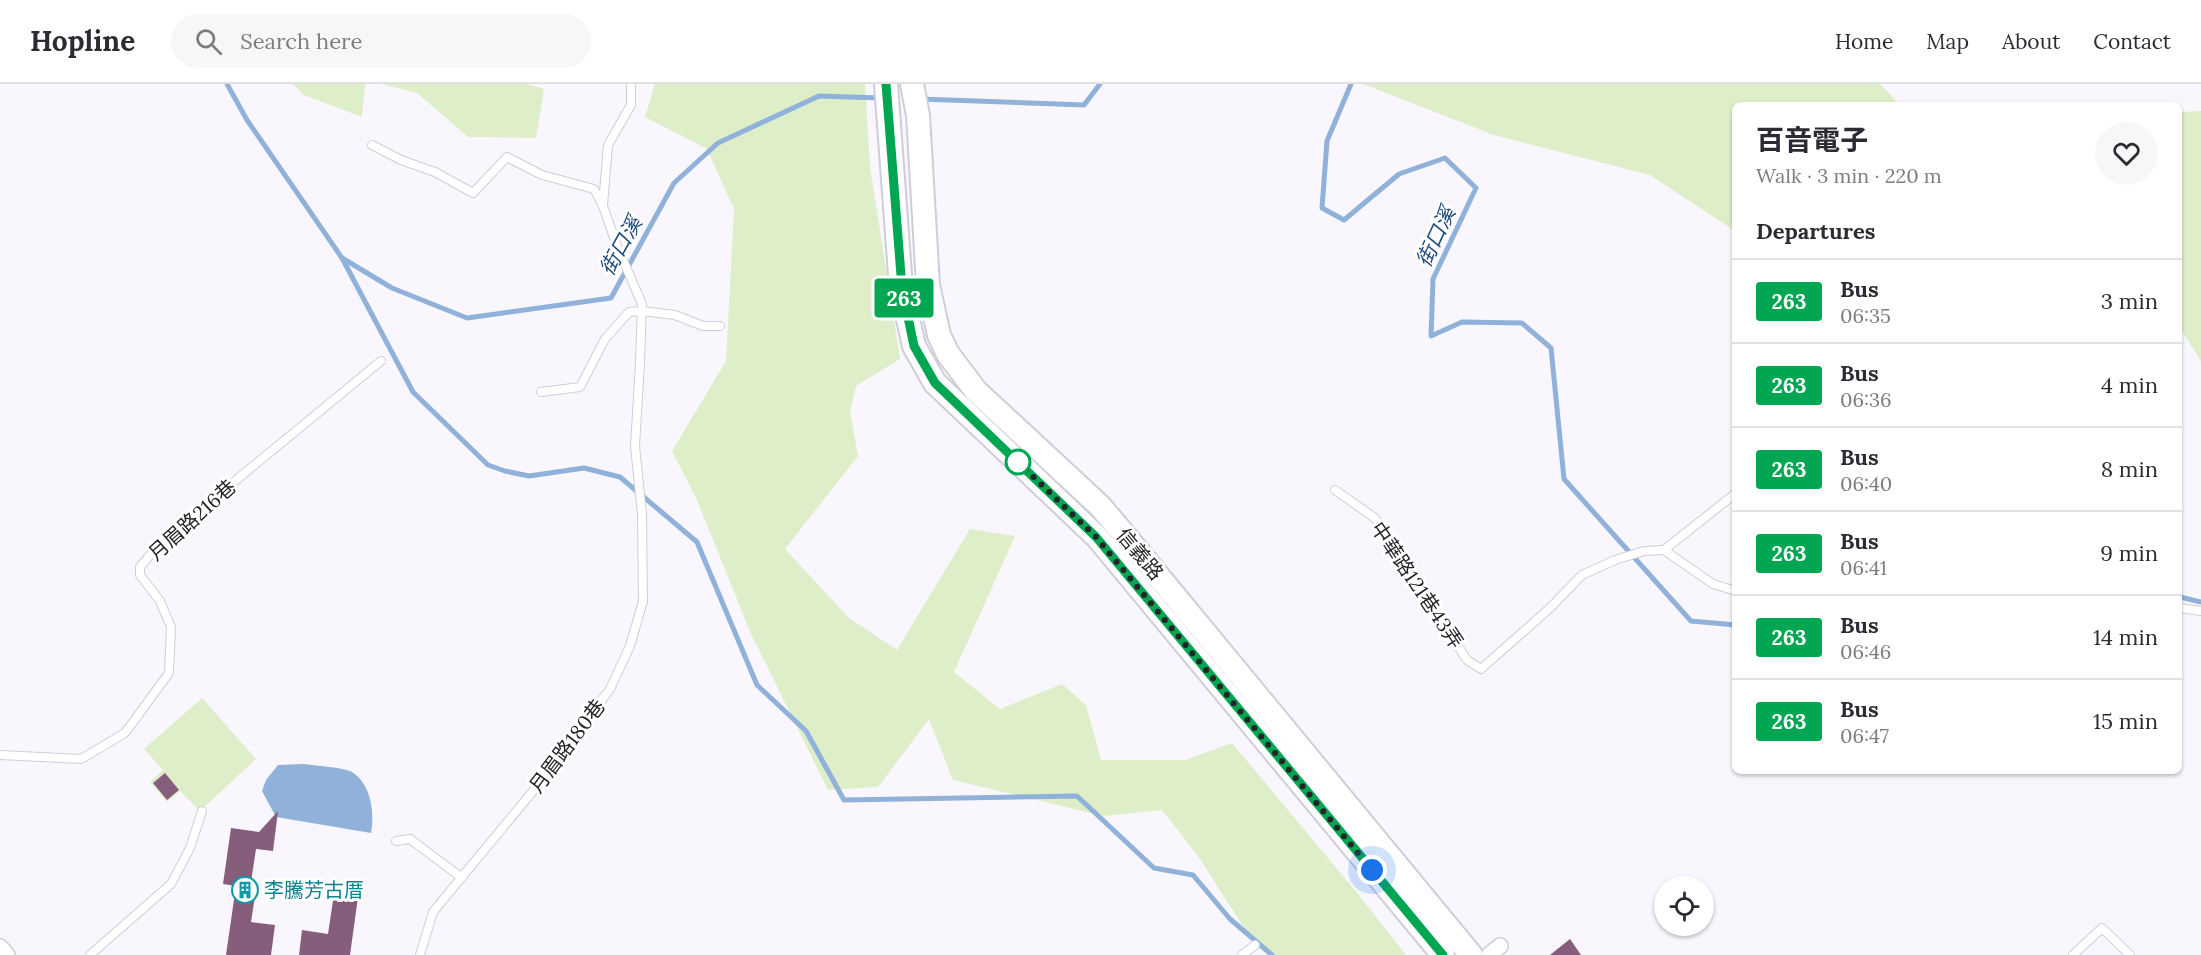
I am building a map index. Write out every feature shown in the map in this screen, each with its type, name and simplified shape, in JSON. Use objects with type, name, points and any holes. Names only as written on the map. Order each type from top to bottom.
[{"type":"main road","name":"信義路","points":[[886,84],[902,288],[914,346],[935,383],[1096,537],[1443,955]]},
{"type":"main road","name":"信義路","points":[[912,84],[918,115],[928,285],[939,335],[948,354],[976,391],[1100,506],[1471,955]]},
{"type":"main road","points":[[1075,516],[1100,506]]},
{"type":"street","points":[[0,947],[7,955]]},
{"type":"lane","points":[[603,206],[608,145],[632,105],[631,84]]},
{"type":"lane","points":[[372,145],[401,160],[435,172],[473,193],[507,157],[542,175],[594,189],[642,304],[642,311]]},
{"type":"lane","points":[[541,392],[580,387],[605,339],[629,312],[642,311],[675,315],[703,326],[720,326]]},
{"type":"lane","name":"月眉路180巷","points":[[420,955],[433,912],[538,785],[610,689],[630,646],[643,600],[642,508],[635,446],[642,311]]},
{"type":"lane","name":"月眉路216巷","points":[[0,755],[81,759],[125,733],[169,673],[171,627],[160,601],[140,575],[140,567],[162,541],[381,361]]},
{"type":"lane","name":"中華路121巷43弄","points":[[1335,490],[1375,518],[1467,660],[1481,669],[1550,608],[1582,575],[1644,551],[1664,550]]},
{"type":"lane","points":[[1732,496],[1664,550],[1713,584],[1732,590]]},
{"type":"lane","points":[[2182,608],[2201,611]]},
{"type":"lane","points":[[90,955],[171,884],[190,848],[202,811]]},
{"type":"lane","points":[[396,841],[410,839],[462,878]]},
{"type":"lane","points":[[2073,955],[2102,928],[2130,955]]},
{"type":"lane","points":[[1242,955],[1255,945]]},
{"type":"green space","points":[[293,84],[365,84],[362,117],[304,95]]},
{"type":"green space","points":[[381,84],[527,84],[544,89],[536,138],[468,137],[417,93]]},
{"type":"green space","points":[[655,84],[865,84],[870,167],[900,359],[856,386],[850,412],[858,456],[785,549],[849,618],[897,650],[970,529],[1015,536],[954,672],[1000,709],[1062,684],[1086,705],[1101,760],[1185,760],[1232,743],[1406,955],[1268,955],[1255,945],[1198,856],[1162,810],[1103,816],[953,780],[929,719],[878,787],[828,790],[751,634],[697,500],[672,451],[726,361],[734,209],[707,149],[645,117]]},
{"type":"green space","points":[[1363,84],[1880,84],[1897,102],[1732,102],[1732,229],[1650,175],[1494,135]]},
{"type":"green space","points":[[2201,111],[2201,361],[2182,331],[2182,112]]},
{"type":"green space","points":[[202,698],[256,759],[200,811],[180,791],[167,802],[150,782],[163,770],[144,749]]},
{"type":"water","points":[[304,764],[342,769],[358,777],[364,784],[372,808],[371,833],[276,817],[262,791],[266,780],[278,765]]},
{"type":"building","points":[[165,773],[179,790],[167,800],[153,783]]},
{"type":"building","name":"李騰芳古厝","points":[[278,811],[273,851],[256,849],[251,882],[257,883],[251,922],[275,925],[271,955],[226,955],[236,886],[223,884],[231,828],[259,832]]},
{"type":"building","points":[[334,894],[358,897],[350,955],[299,955],[302,930],[328,934]]},
{"type":"building","points":[[1570,939],[1581,955],[1550,955]]},
{"type":"waterway","name":"街口溪","points":[[227,84],[247,120],[342,258],[392,288],[467,318],[611,298],[674,183],[718,143],[819,96],[881,98]]},
{"type":"waterway","name":"街口溪","points":[[920,99],[1084,105],[1100,84]]},
{"type":"waterway","name":"街口溪","points":[[1351,84],[1327,141],[1322,208],[1344,220],[1399,174],[1445,158],[1476,188],[1433,279],[1431,336],[1462,322],[1522,323],[1551,348],[1564,479],[1691,621],[1732,625]]},
{"type":"waterway","points":[[342,258],[413,392],[488,465],[529,476],[584,468],[620,477],[697,542],[757,685],[806,731],[844,800],[1077,796],[1154,868],[1193,875],[1230,919],[1272,955]]},
{"type":"waterway","name":"街口溪","points":[[2182,597],[2201,602]]},
{"type":"bus line","name":"263","points":[[886,84],[902,288],[914,346],[935,383],[1096,537],[1443,955]]},
{"type":"place","name":"李騰芳古厝","points":[[245,890]]},
{"type":"route","points":[[1018,462],[1096,537],[1372,870]]}]
